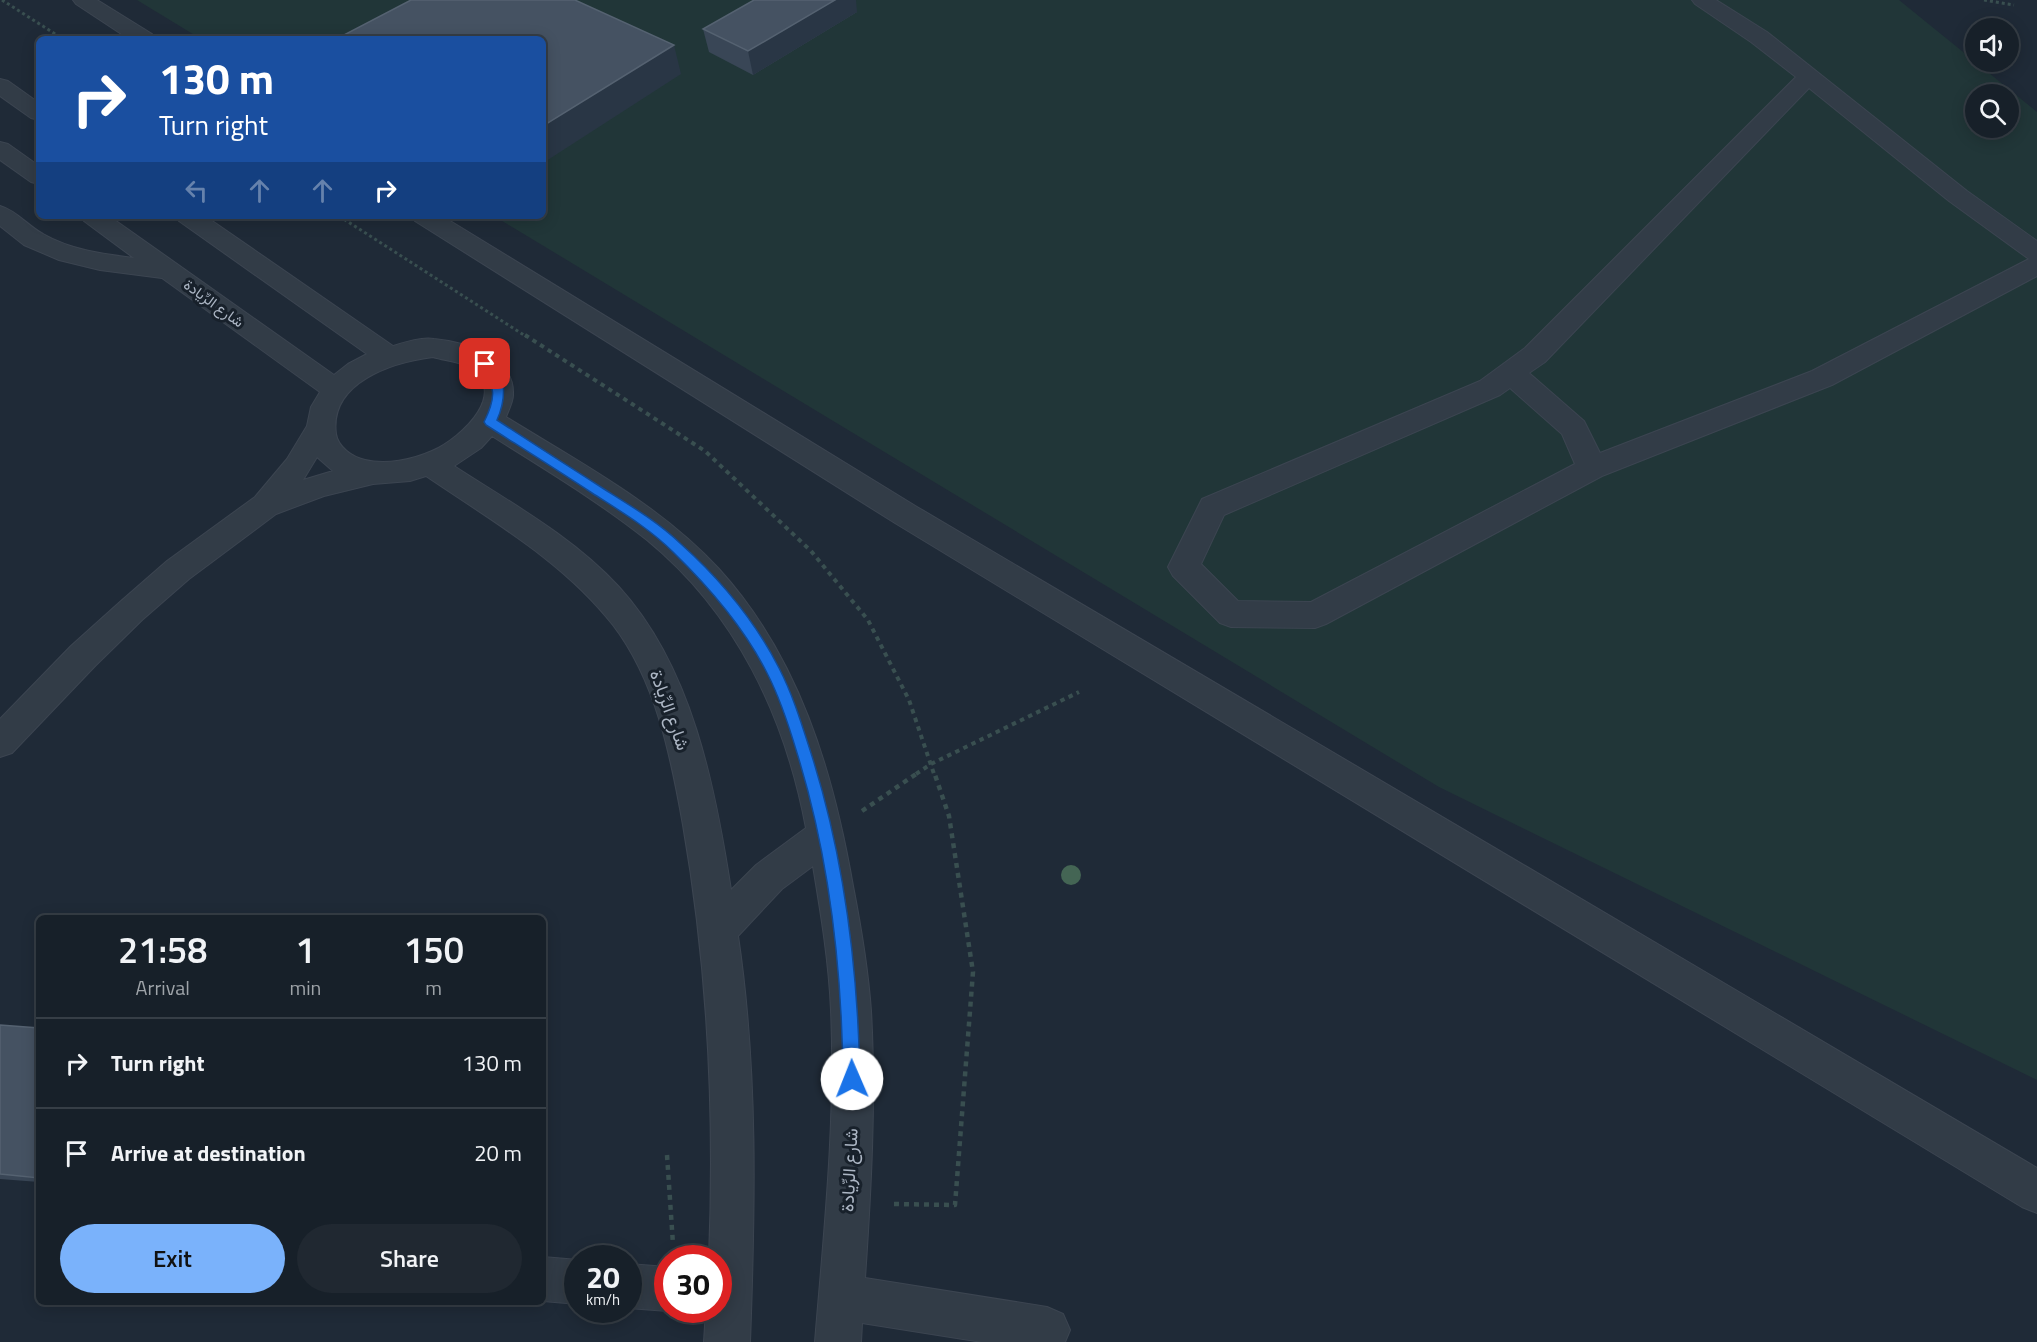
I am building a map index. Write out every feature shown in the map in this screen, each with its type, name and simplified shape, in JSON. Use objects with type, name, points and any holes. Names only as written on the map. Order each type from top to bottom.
[{"type":"street","points":[[83,0],[139,36]]},
{"type":"street","points":[[1702,0],[1759,37],[1958,196],[2037,254]]},
{"type":"street","points":[[1809,76],[1535,355],[1490,388],[1213,507],[1184,567],[1231,614],[1315,615],[1592,468],[1822,378],[2037,265]]},
{"type":"street","points":[[0,86],[36,111]]},
{"type":"street","points":[[0,149],[36,175]]},
{"type":"street","points":[[0,214],[35,241],[56,251],[80,258],[170,271]]},
{"type":"street","name":"شارع الرِّيادة","points":[[97,219],[336,390]]},
{"type":"street","points":[[192,219],[389,356]]},
{"type":"street","points":[[429,219],[906,515],[2037,1192]]},
{"type":"street","points":[[0,742],[83,656],[131,611],[178,570],[266,505],[297,467],[320,430],[324,410],[336,390],[359,370],[389,356],[433,348],[471,355],[485,364],[495,376],[499,390],[498,406],[490,422],[466,446],[431,465],[411,471],[372,473],[319,486],[266,505]]},
{"type":"street","points":[[1511,373],[1574,428],[1592,468]]},
{"type":"street","name":"شارع الرِّيادة","points":[[490,422],[645,521],[677,547],[731,605],[753,637],[774,671],[796,727],[815,787],[826,835],[842,925],[851,1009],[852,1102],[838,1342]]},
{"type":"street","points":[[320,430],[323,445],[334,458],[350,467],[372,473]]},
{"type":"street","name":"شارع الرِّيادة","points":[[431,465],[565,557],[597,585],[625,617],[646,649],[664,685],[683,745],[705,844],[718,930],[728,1026],[732,1161],[727,1245]]},
{"type":"street","points":[[718,930],[769,877],[826,835]]},
{"type":"street","points":[[546,1280],[564,1281]]},
{"type":"street","points":[[841,1297],[1047,1330]]},
{"type":"street","name":"شارع الرِّيادة","points":[[726,1323],[727,1342]]},
{"type":"path","points":[[2,0],[58,36]]},
{"type":"path","points":[[1984,0],[2014,6]]},
{"type":"path","points":[[826,835],[931,764],[1079,692]]},
{"type":"path","points":[[667,1155],[673,1245]]},
{"type":"green space","points":[[137,0],[1899,0],[1965,54],[1965,72],[1988,72],[2002,84],[1965,84],[1965,138],[2019,138],[2019,97],[2037,112],[2037,1080],[1439,787],[499,219],[546,219],[546,36],[196,36]]},
{"type":"building","points":[[411,0],[575,0],[674,45],[546,124],[546,36],[342,36]]},
{"type":"building","points":[[754,0],[835,0],[748,51],[703,29]]},
{"type":"building","points":[[0,1025],[36,1028],[36,1178],[0,1174]]},
{"type":"route","points":[[485,364],[495,376],[499,390],[498,406],[490,422],[645,521],[677,547],[731,605],[774,671],[796,727],[815,787],[826,835],[842,925],[851,1009],[852,1079]]}]
